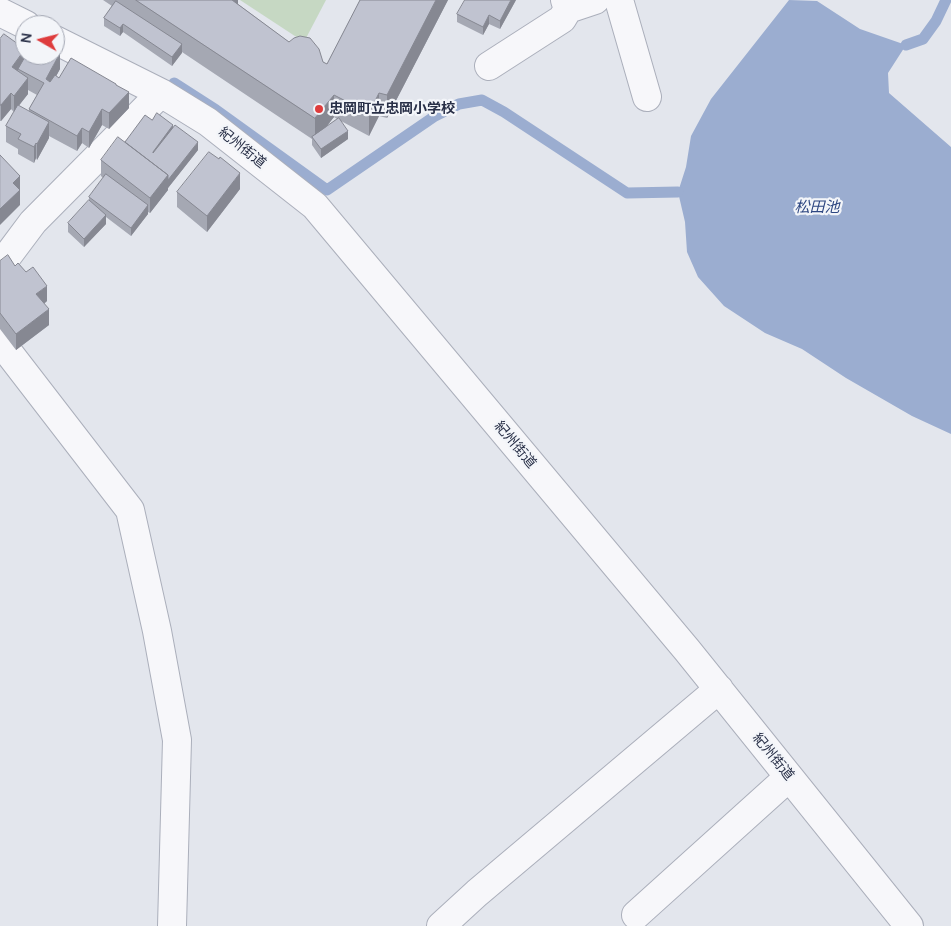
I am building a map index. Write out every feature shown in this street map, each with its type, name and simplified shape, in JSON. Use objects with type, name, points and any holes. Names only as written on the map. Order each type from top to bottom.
[{"type":"street","points":[[489,66],[562,19],[566,4],[595,0]]},
{"type":"street","points":[[619,0],[647,97]]},
{"type":"street","points":[[0,12],[15,20]]},
{"type":"street","name":"紀州街道","points":[[65,45],[161,92],[208,122],[315,206],[674,634],[909,926]]},
{"type":"street","points":[[0,266],[33,222],[161,92]]},
{"type":"street","points":[[0,338],[8,352],[130,510],[157,631],[177,740],[172,926]]},
{"type":"street","points":[[441,926],[477,893],[719,689]]},
{"type":"street","points":[[636,914],[789,777]]},
{"type":"green space","points":[[240,0],[326,0],[304,42]]},
{"type":"water","name":"松田池","points":[[789,0],[817,1],[860,29],[906,45],[888,73],[889,93],[951,147],[951,434],[912,416],[846,378],[802,349],[765,333],[724,306],[698,277],[687,252],[685,222],[678,192],[686,167],[691,136],[711,99]]},
{"type":"building","points":[[136,0],[232,0],[289,42],[300,36],[310,38],[319,49],[323,62],[327,64],[360,0],[436,0],[387,95],[379,93],[369,113],[334,95],[315,118]]},
{"type":"building","points":[[465,0],[511,0],[500,21],[489,15],[483,27],[457,14]]},
{"type":"building","points":[[116,1],[182,44],[172,57],[123,24],[120,28],[104,18]]},
{"type":"building","points":[[4,34],[15,42],[15,63],[12,67],[28,78],[14,96],[11,93],[1,105],[0,105],[0,39]]},
{"type":"building","points":[[71,58],[129,92],[109,113],[102,109],[89,132],[82,128],[77,136],[29,109],[44,83],[18,69],[20,65],[54,65],[46,79],[50,82],[55,75],[59,78]]},
{"type":"building","points":[[18,105],[49,122],[34,147],[18,139],[21,134],[6,126]]},
{"type":"building","points":[[157,113],[173,125],[153,153],[175,125],[198,142],[168,180],[168,175],[125,142],[145,115],[152,120]]},
{"type":"building","points":[[339,118],[348,131],[321,149],[312,137]]},
{"type":"building","points":[[118,137],[168,175],[150,198],[101,160]]},
{"type":"building","points":[[209,152],[219,159],[220,157],[240,173],[207,216],[177,192]]},
{"type":"building","points":[[0,155],[20,176],[13,183],[20,190],[0,209]]},
{"type":"building","points":[[106,174],[148,205],[131,228],[89,197]]},
{"type":"building","points":[[89,200],[106,215],[84,239],[68,223]]},
{"type":"building","points":[[8,255],[15,266],[18,263],[26,272],[33,267],[47,286],[36,294],[49,309],[16,334],[0,313],[0,261]]},
{"type":"waterway","points":[[906,45],[923,39],[936,21],[946,0]]},
{"type":"waterway","points":[[174,83],[216,110],[327,190],[435,116],[459,104],[482,100],[504,112],[627,193],[678,192]]},
{"type":"place","name":"忠岡町立忠岡小学校","points":[[319,109]]}]
